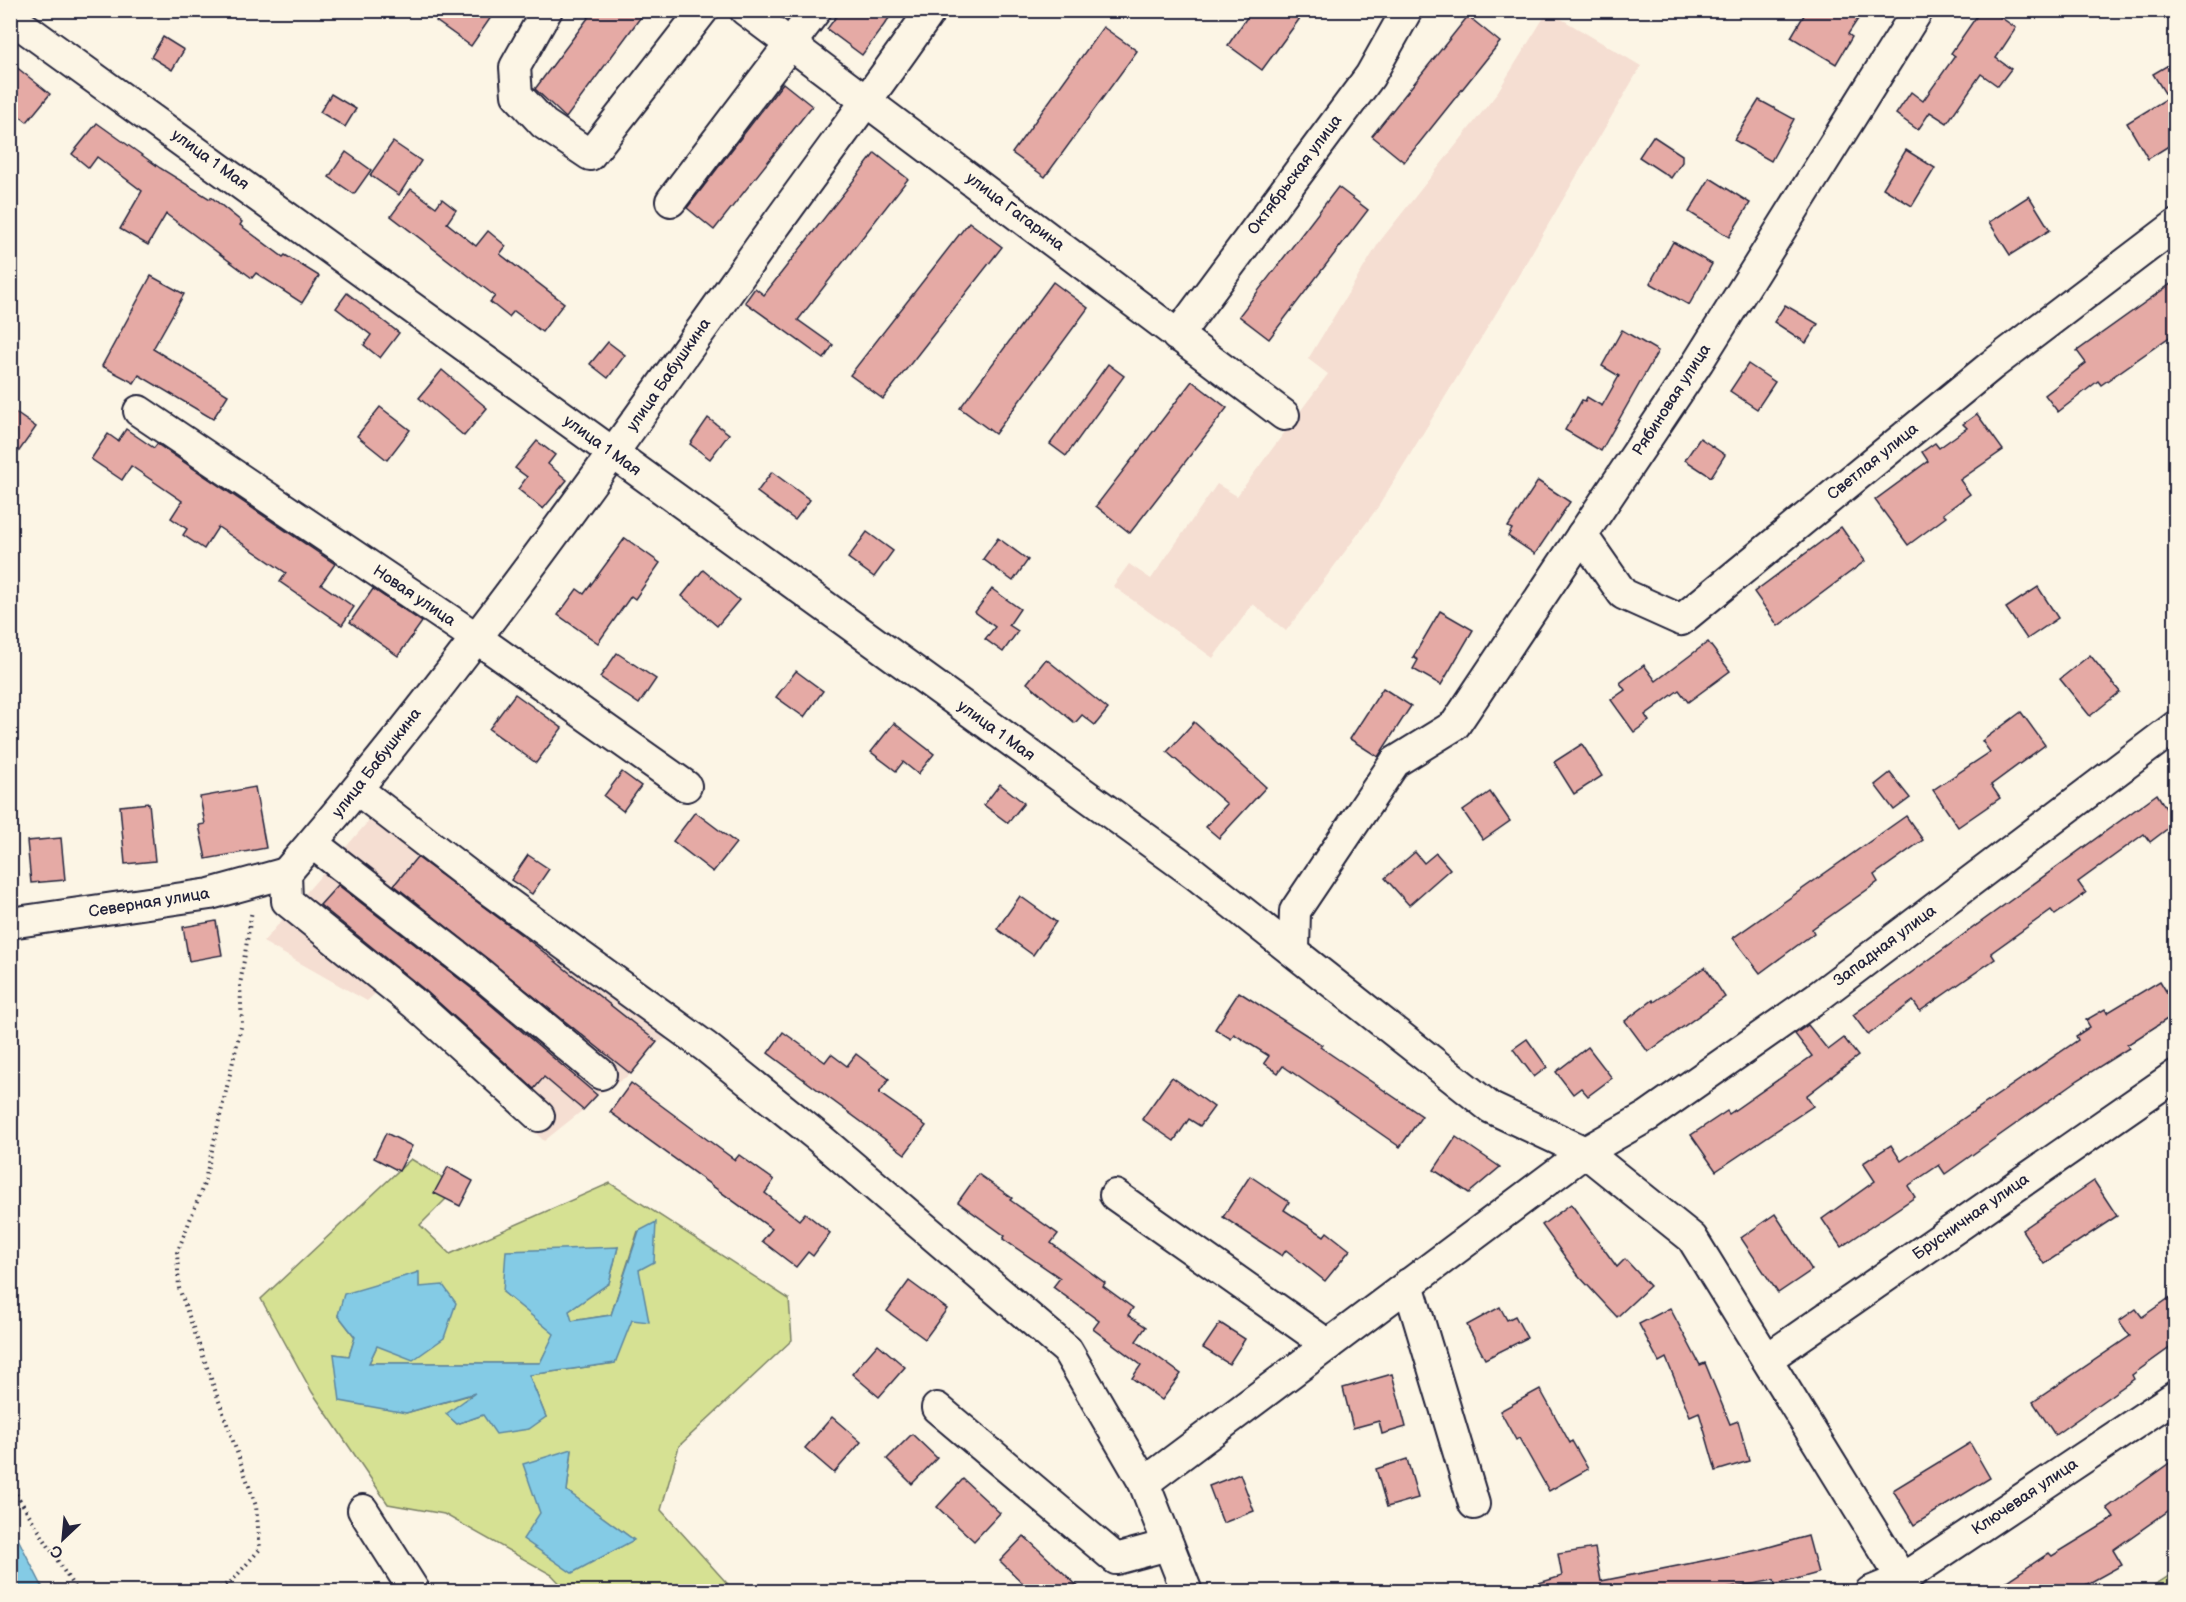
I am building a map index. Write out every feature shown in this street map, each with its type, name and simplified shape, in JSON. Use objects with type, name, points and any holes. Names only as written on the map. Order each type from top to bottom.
[{"type":"street","points":[[547,10],[515,67],[517,95],[544,124],[590,155],[703,10]]},
{"type":"street","points":[[671,201],[816,10]]},
{"type":"street","name":"улица Бабушкина","points":[[286,873],[358,790],[613,454],[822,159],[868,101],[931,10]]},
{"type":"street","name":"Октябрьская улица","points":[[1177,336],[1370,76],[1407,10]]},
{"type":"street","name":"Рябиновая улица","points":[[1294,951],[1295,911],[1395,762],[1455,725],[1698,362],[1918,10]]},
{"type":"street","name":"улица Гагарина","points":[[749,12],[1284,415]]},
{"type":"street","name":"улица 1 Мая","points":[[10,17],[1195,874],[1491,1108],[1585,1152],[1692,1238],[1902,1579]]},
{"type":"street","name":"Светлая улица","points":[[1582,535],[1623,594],[1681,620],[1992,365],[2175,225]]},
{"type":"street","name":"Новая улица","points":[[139,411],[475,637],[686,786]]},
{"type":"street","name":"Западная улица","points":[[1144,1483],[1585,1152],[1648,1116],[1820,996],[2175,726]]},
{"type":"street","points":[[358,790],[467,874],[706,1047],[818,1137],[1067,1350],[1144,1483],[1186,1592]]},
{"type":"street","points":[[312,843],[482,975],[601,1074]]},
{"type":"street","points":[[286,873],[287,901],[415,1004],[538,1116]]},
{"type":"street","name":"Северная улица","points":[[10,923],[210,894],[286,873]]},
{"type":"street","name":"Брусничная улица","points":[[1767,1359],[2175,1075]]},
{"type":"street","points":[[1115,1195],[1328,1345]]},
{"type":"street","points":[[1408,1284],[1474,1504]]},
{"type":"street","name":"Ключевая улица","points":[[1870,1592],[1902,1579],[2175,1396]]},
{"type":"street","points":[[937,1408],[1116,1559],[1168,1545]]},
{"type":"street","points":[[363,1510],[415,1592]]},
{"type":"path","points":[[215,1592],[232,1581],[260,1549],[256,1506],[180,1288],[177,1253],[204,1184],[242,1023],[240,985],[251,910],[258,903]]},
{"type":"path","points":[[10,1484],[77,1592]]},
{"type":"shaded area","points":[[1548,11],[1641,66],[1500,307],[1378,507],[1286,631],[1253,604],[1213,658],[1113,586],[1129,564],[1151,579],[1217,484],[1237,496],[1328,374],[1308,359],[1380,241],[1495,96]]},
{"type":"shaded area","points":[[373,816],[667,1039],[657,1042],[631,1074],[597,1095],[583,1110],[544,1141],[464,1065],[378,991],[367,1001],[263,942]]},
{"type":"green space","points":[[411,1159],[458,1187],[420,1225],[450,1254],[610,1183],[789,1299],[792,1340],[679,1446],[661,1510],[734,1591],[567,1591],[552,1575],[444,1514],[388,1504],[312,1392],[261,1299]],"holes":[[[638,1231],[639,1270],[615,1363],[529,1375],[546,1417],[483,1415],[457,1424],[447,1414],[477,1393],[406,1413],[335,1354],[349,1356],[355,1337],[338,1315],[418,1272],[419,1287],[377,1346],[369,1363],[540,1363],[555,1334],[503,1292],[618,1247],[609,1283],[569,1311],[571,1321],[611,1315]],[[572,1450],[567,1491],[634,1540],[540,1513]]]},
{"type":"green space","points":[[2175,1572],[2175,1591],[2145,1591]]},
{"type":"water","points":[[656,1222],[654,1262],[639,1270],[649,1322],[632,1320],[615,1363],[529,1375],[546,1417],[529,1429],[496,1434],[483,1415],[457,1424],[446,1414],[475,1393],[406,1413],[340,1401],[334,1354],[349,1356],[355,1337],[338,1315],[344,1294],[419,1272],[419,1287],[443,1285],[456,1303],[444,1338],[413,1360],[377,1346],[369,1363],[540,1363],[554,1334],[503,1292],[506,1251],[618,1247],[609,1283],[569,1311],[572,1321],[611,1315],[639,1231]]},
{"type":"water","points":[[572,1449],[567,1491],[634,1540],[572,1573],[523,1539],[540,1513],[523,1464]]},
{"type":"water","points":[[11,1525],[43,1588],[44,1591],[11,1591]]},
{"type":"building","points":[[443,10],[496,10],[471,46],[436,21]]},
{"type":"building","points":[[594,10],[646,10],[566,118],[535,89]]},
{"type":"building","points":[[841,10],[895,10],[862,55],[827,29]]},
{"type":"building","points":[[1252,10],[1306,10],[1262,70],[1228,45]]},
{"type":"building","points":[[1807,10],[1864,10],[1848,34],[1852,37],[1836,64],[1791,37]]},
{"type":"building","points":[[1981,10],[1990,10],[2016,28],[1996,58],[2011,69],[1998,86],[1981,74],[1947,123],[1930,112],[1918,130],[1896,114],[1911,92],[1923,101],[1955,56],[1951,53]]},
{"type":"building","points":[[1468,16],[1500,42],[1404,162],[1372,136]]},
{"type":"building","points":[[1103,27],[1137,51],[1045,177],[1012,153]]},
{"type":"building","points":[[163,37],[184,50],[172,70],[151,57]]},
{"type":"building","points":[[10,62],[50,94],[27,122],[10,109]]},
{"type":"building","points":[[2170,64],[2175,73],[2175,142],[2148,159],[2127,123],[2168,98],[2153,74]]},
{"type":"building","points":[[783,83],[812,106],[714,230],[687,208]]},
{"type":"building","points":[[331,94],[356,109],[345,127],[320,112]]},
{"type":"building","points":[[1759,100],[1794,119],[1771,161],[1734,140]]},
{"type":"building","points":[[97,123],[160,168],[210,199],[211,197],[242,222],[240,225],[283,257],[285,255],[319,276],[302,303],[256,273],[252,278],[166,214],[148,245],[120,229],[142,191],[97,157],[89,168],[72,154]]},
{"type":"building","points":[[1653,136],[1682,155],[1682,162],[1671,178],[1639,157]]},
{"type":"building","points":[[393,142],[421,161],[399,195],[370,175]]},
{"type":"building","points":[[1906,150],[1935,168],[1912,206],[1883,188]]},
{"type":"building","points":[[346,152],[371,170],[354,194],[329,177]]},
{"type":"building","points":[[875,153],[908,179],[798,320],[833,345],[824,359],[745,302],[755,288],[764,295]]},
{"type":"building","points":[[1710,178],[1750,203],[1729,237],[1689,212]]},
{"type":"building","points":[[1338,187],[1368,210],[1269,339],[1239,316]]},
{"type":"building","points":[[411,189],[436,207],[442,199],[456,210],[447,223],[476,246],[488,231],[506,246],[500,254],[564,303],[542,332],[514,311],[509,317],[490,302],[495,296],[391,216]]},
{"type":"building","points":[[2029,196],[2050,230],[2010,255],[1989,222]]},
{"type":"building","points":[[969,222],[1002,247],[883,399],[850,375]]},
{"type":"building","points":[[1673,242],[1712,264],[1689,305],[1650,283]]},
{"type":"building","points":[[151,276],[184,294],[153,349],[228,395],[213,419],[139,375],[134,383],[102,366]]},
{"type":"building","points":[[2175,281],[2175,333],[2101,385],[2098,381],[2058,412],[2045,395],[2086,363],[2077,351]]},
{"type":"building","points":[[1053,282],[1088,308],[995,434],[960,408]]},
{"type":"building","points":[[347,293],[399,333],[380,358],[364,345],[371,335],[336,308]]},
{"type":"building","points":[[1785,305],[1818,324],[1806,343],[1774,322]]},
{"type":"building","points":[[1622,330],[1658,351],[1601,451],[1565,430],[1582,400],[1585,401],[1587,397],[1602,406],[1619,376],[1602,366]]},
{"type":"building","points":[[608,342],[625,355],[608,378],[590,364]]},
{"type":"building","points":[[1108,364],[1124,376],[1066,456],[1050,444]]},
{"type":"building","points":[[1748,364],[1775,382],[1757,409],[1730,391]]},
{"type":"building","points":[[442,370],[487,408],[464,436],[419,398]]},
{"type":"building","points":[[1192,381],[1227,408],[1130,533],[1096,506]]},
{"type":"building","points":[[380,407],[410,430],[387,460],[357,436]]},
{"type":"building","points":[[10,409],[36,427],[10,464]]},
{"type":"building","points":[[1977,414],[2003,450],[1960,480],[1970,494],[1943,514],[1946,517],[1908,545],[1875,500],[1928,461],[1922,452],[1935,443],[1939,448],[1967,428],[1963,424]]},
{"type":"building","points":[[708,418],[729,434],[710,459],[690,444]]},
{"type":"building","points":[[126,429],[154,448],[157,444],[335,564],[321,584],[354,607],[342,625],[280,582],[286,573],[218,527],[204,549],[183,535],[187,529],[171,518],[182,501],[131,466],[122,480],[91,459],[108,434],[118,441]]},
{"type":"building","points":[[1700,438],[1725,455],[1711,477],[1685,460]]},
{"type":"building","points":[[537,441],[555,455],[548,464],[567,480],[543,509],[518,489],[527,477],[515,468]]},
{"type":"building","points":[[772,472],[810,500],[795,520],[757,492]]},
{"type":"building","points":[[1538,481],[1570,502],[1535,554],[1508,536],[1512,529],[1508,527]]},
{"type":"building","points":[[1841,527],[1865,561],[1778,626],[1754,592]]},
{"type":"building","points":[[867,532],[893,551],[874,577],[848,558]]},
{"type":"building","points":[[625,538],[660,563],[635,599],[631,596],[598,643],[558,615],[577,589],[584,594]]},
{"type":"building","points":[[998,538],[1028,560],[1013,581],[983,559]]},
{"type":"building","points":[[703,570],[739,600],[717,626],[682,596]]},
{"type":"building","points":[[2038,587],[2058,618],[2027,639],[2006,608]]},
{"type":"building","points":[[373,589],[422,622],[398,656],[350,622]]},
{"type":"building","points":[[992,589],[1020,609],[1009,625],[1018,631],[1003,652],[985,639],[995,627],[975,612]]},
{"type":"building","points":[[1440,611],[1473,630],[1441,685],[1413,669],[1418,660],[1413,657]]},
{"type":"building","points":[[1708,642],[1730,671],[1688,702],[1679,690],[1645,715],[1649,721],[1634,732],[1611,700],[1625,690],[1620,683],[1644,665],[1656,681]]},
{"type":"building","points":[[617,653],[656,679],[639,704],[600,677]]},
{"type":"building","points":[[2090,655],[2120,692],[2090,716],[2060,679]]},
{"type":"building","points":[[1046,659],[1108,709],[1095,725],[1082,715],[1075,723],[1027,683]]},
{"type":"building","points":[[796,671],[823,691],[804,717],[776,697]]},
{"type":"building","points":[[1383,688],[1411,706],[1378,757],[1350,739]]},
{"type":"building","points":[[515,694],[562,728],[536,763],[489,729]]},
{"type":"building","points":[[2021,712],[2045,745],[1991,785],[2000,798],[1958,827],[1933,790],[1990,752],[1982,741]]},
{"type":"building","points":[[1194,722],[1266,787],[1219,838],[1206,827],[1227,804],[1167,752]]},
{"type":"building","points":[[894,723],[934,754],[918,774],[903,762],[896,771],[871,752]]},
{"type":"building","points":[[1582,744],[1602,776],[1574,794],[1554,762]]},
{"type":"building","points":[[622,772],[641,786],[623,811],[604,796]]},
{"type":"building","points":[[1890,773],[1910,798],[1894,810],[1875,785]]},
{"type":"building","points":[[1000,784],[1024,803],[1008,823],[984,805]]},
{"type":"building","points":[[255,787],[266,848],[206,859],[199,825],[205,824],[200,797]]},
{"type":"building","points":[[1490,792],[1510,821],[1483,840],[1463,811]]},
{"type":"building","points":[[2157,794],[2175,823],[2150,842],[2144,834],[2078,882],[2086,893],[2055,915],[2051,910],[1991,953],[1995,959],[1920,1011],[1913,1001],[1868,1035],[1853,1015]]},
{"type":"building","points":[[149,803],[155,861],[125,864],[120,806]]},
{"type":"building","points":[[695,812],[736,843],[713,872],[673,841]]},
{"type":"building","points":[[1906,816],[1923,840],[1874,875],[1878,882],[1812,929],[1814,933],[1760,973],[1733,938]]},
{"type":"building","points":[[61,838],[65,880],[31,883],[27,841]]},
{"type":"building","points":[[1415,852],[1424,863],[1436,853],[1450,869],[1409,905],[1385,878]]},
{"type":"building","points":[[528,855],[549,869],[532,894],[511,880]]},
{"type":"building","points":[[417,857],[531,942],[657,1042],[631,1074],[394,885]]},
{"type":"building","points":[[338,885],[471,988],[597,1095],[583,1110],[544,1077],[534,1089],[426,991],[320,905]]},
{"type":"building","points":[[1020,896],[1056,922],[1033,955],[997,929]]},
{"type":"building","points":[[216,921],[222,955],[189,961],[183,927]]},
{"type":"building","points":[[1705,967],[1725,997],[1648,1052],[1625,1021]]},
{"type":"building","points":[[2160,981],[2175,1006],[2175,1014],[2127,1045],[2129,1048],[2078,1080],[1945,1174],[1939,1165],[1908,1186],[1915,1197],[1841,1247],[1822,1219],[1875,1181],[1863,1163],[1891,1145],[1901,1161],[2078,1040],[2076,1036],[2090,1027],[2086,1020],[2105,1009],[2107,1013]]},
{"type":"building","points":[[1239,992],[1322,1045],[1320,1047],[1422,1116],[1400,1147],[1283,1066],[1278,1073],[1264,1063],[1269,1056],[1234,1034],[1231,1039],[1215,1029]]},
{"type":"building","points":[[1808,1025],[1828,1050],[1844,1038],[1858,1056],[1806,1096],[1813,1106],[1716,1171],[1691,1135],[1727,1111],[1729,1114],[1812,1056],[1795,1034]]},
{"type":"building","points":[[783,1032],[825,1062],[831,1054],[847,1066],[856,1054],[889,1079],[879,1093],[926,1126],[905,1154],[768,1053]]},
{"type":"building","points":[[1527,1039],[1547,1067],[1534,1077],[1513,1049]]},
{"type":"building","points":[[1588,1047],[1612,1078],[1588,1096],[1581,1088],[1573,1094],[1556,1072]]},
{"type":"building","points":[[1172,1077],[1214,1107],[1200,1126],[1189,1119],[1174,1141],[1142,1119]]},
{"type":"building","points":[[631,1083],[735,1160],[739,1155],[774,1180],[765,1193],[799,1220],[805,1213],[830,1233],[813,1256],[808,1252],[796,1267],[762,1241],[772,1229],[610,1112]]},
{"type":"building","points":[[386,1133],[412,1146],[399,1171],[374,1158]]},
{"type":"building","points":[[1456,1137],[1500,1167],[1469,1193],[1434,1170]]},
{"type":"building","points":[[448,1167],[473,1181],[460,1206],[434,1193]]},
{"type":"building","points":[[978,1174],[1058,1234],[1051,1243],[1105,1283],[1103,1286],[1133,1308],[1128,1315],[1146,1327],[1136,1341],[1181,1374],[1162,1400],[1132,1378],[1141,1365],[1093,1329],[1099,1321],[1053,1287],[1060,1278],[1003,1239],[1005,1236],[958,1202]]},
{"type":"building","points":[[1250,1176],[1289,1202],[1284,1210],[1324,1236],[1327,1232],[1350,1250],[1325,1281],[1286,1250],[1282,1256],[1223,1217]]},
{"type":"building","points":[[2094,1181],[2117,1216],[2044,1264],[2022,1230]]},
{"type":"building","points":[[1571,1204],[1617,1267],[1625,1259],[1650,1286],[1617,1317],[1578,1275],[1542,1225]]},
{"type":"building","points":[[1775,1214],[1812,1270],[1778,1293],[1741,1238]]},
{"type":"building","points":[[909,1281],[947,1309],[925,1339],[887,1311]]},
{"type":"building","points":[[2175,1294],[2175,1344],[2132,1375],[2134,1379],[2055,1435],[2033,1402],[2130,1336],[2119,1321],[2136,1309],[2142,1317]]},
{"type":"building","points":[[1500,1307],[1507,1320],[1515,1316],[1527,1338],[1485,1359],[1467,1325]]},
{"type":"building","points":[[1670,1308],[1700,1365],[1705,1363],[1730,1424],[1738,1421],[1749,1461],[1716,1471],[1699,1412],[1690,1416],[1666,1358],[1659,1362],[1639,1324]]},
{"type":"building","points":[[1220,1323],[1245,1339],[1229,1364],[1203,1348]]},
{"type":"building","points":[[878,1344],[905,1367],[879,1397],[852,1374]]},
{"type":"building","points":[[1392,1374],[1406,1427],[1382,1434],[1379,1421],[1353,1428],[1343,1388]]},
{"type":"building","points":[[1540,1389],[1570,1443],[1572,1441],[1588,1469],[1549,1491],[1519,1438],[1516,1440],[1500,1411]]},
{"type":"building","points":[[832,1417],[861,1442],[834,1473],[805,1448]]},
{"type":"building","points":[[912,1434],[937,1458],[912,1484],[887,1459]]},
{"type":"building","points":[[1970,1443],[1990,1478],[1914,1525],[1893,1490]]},
{"type":"building","points":[[1407,1459],[1418,1498],[1387,1507],[1376,1469]]},
{"type":"building","points":[[2175,1459],[2175,1506],[2113,1550],[2122,1565],[2073,1592],[1990,1592],[2049,1553],[2052,1556],[2114,1518],[2107,1508]]},
{"type":"building","points":[[1240,1474],[1254,1511],[1223,1523],[1209,1486]]},
{"type":"building","points":[[963,1479],[1000,1513],[974,1541],[937,1507]]},
{"type":"building","points":[[1024,1536],[1084,1592],[1032,1592],[1000,1561]]},
{"type":"building","points":[[1808,1536],[1818,1573],[1775,1585],[1774,1580],[1709,1592],[1592,1592],[1591,1586],[1561,1592],[1530,1592],[1529,1586],[1562,1576],[1558,1554],[1595,1548],[1601,1581],[1758,1550]]}]
